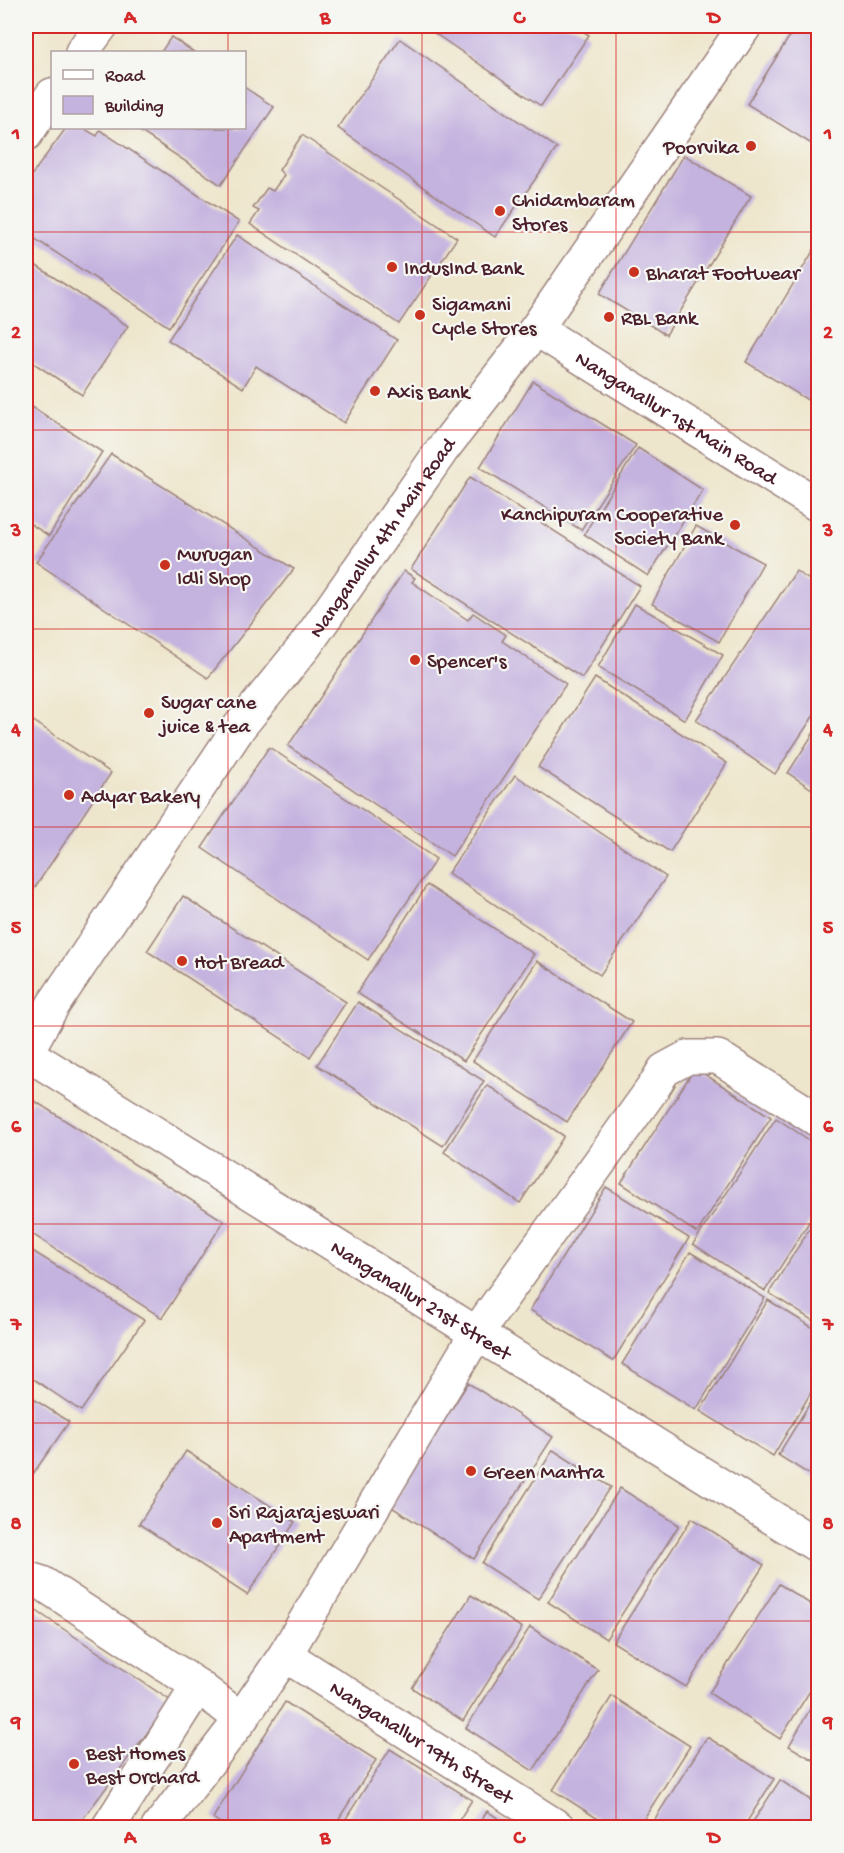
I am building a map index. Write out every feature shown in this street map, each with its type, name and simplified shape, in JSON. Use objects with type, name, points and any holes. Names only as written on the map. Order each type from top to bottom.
[{"type":"street","points":[[83,51],[101,26]]},
{"type":"street","name":"Nanganallur 4th Main Road","points":[[26,1053],[53,1005],[240,726],[305,646],[442,450],[536,328],[745,26]]},
{"type":"street","points":[[26,134],[51,96]]},
{"type":"street","name":"Nanganallur 1st Main Road","points":[[536,328],[819,505]]},
{"type":"street","name":"Nanganallur 21st Street","points":[[26,1053],[819,1546]]},
{"type":"street","points":[[158,1827],[241,1719],[285,1655],[476,1334],[664,1070],[688,1057],[717,1057],[819,1120]]},
{"type":"street","points":[[26,1578],[42,1584],[198,1686],[241,1719]]},
{"type":"street","name":"Nanganallur 19th Street","points":[[285,1655],[559,1827]]},
{"type":"street","points":[[108,1827],[198,1686]]},
{"type":"building","points":[[424,26],[575,26],[589,35],[541,106]]},
{"type":"building","points":[[796,26],[818,26],[818,148],[747,104]]},
{"type":"building","points":[[171,37],[192,51],[162,51]]},
{"type":"building","points":[[400,39],[557,148],[495,237],[338,128]]},
{"type":"building","points":[[246,88],[274,107],[221,185],[137,129],[246,129]]},
{"type":"building","points":[[65,129],[85,129],[97,136],[100,130],[239,222],[169,327],[26,233],[26,194],[33,183],[28,180]]},
{"type":"building","points":[[302,135],[457,238],[399,324],[250,224],[259,211],[253,208],[267,188],[273,191],[284,175],[279,170]]},
{"type":"building","points":[[684,155],[751,196],[666,335],[599,294]]},
{"type":"building","points":[[237,235],[397,340],[344,423],[256,366],[243,388],[168,340]]},
{"type":"building","points":[[818,243],[818,397],[814,404],[746,362]]},
{"type":"building","points":[[26,259],[128,326],[82,395],[26,358]]},
{"type":"building","points":[[533,381],[636,445],[581,530],[480,467]]},
{"type":"building","points":[[26,403],[102,452],[49,536],[26,521]]},
{"type":"building","points":[[638,448],[703,490],[648,576],[584,534]]},
{"type":"building","name":"Murugan Idli Shop","points":[[111,454],[294,569],[208,678],[36,562]]},
{"type":"building","points":[[470,477],[640,586],[582,678],[411,569]]},
{"type":"building","points":[[696,526],[763,563],[719,642],[652,604]]},
{"type":"building","points":[[404,571],[415,578],[412,582],[468,620],[473,613],[506,635],[502,641],[566,684],[452,856],[288,746]]},
{"type":"building","points":[[796,571],[818,586],[818,709],[775,774],[696,720]]},
{"type":"building","points":[[635,604],[723,655],[685,720],[598,667]]},
{"type":"building","points":[[595,678],[727,763],[670,852],[538,767]]},
{"type":"building","points":[[26,716],[111,773],[26,901]]},
{"type":"building","points":[[818,726],[818,793],[788,773]]},
{"type":"building","points":[[269,747],[436,859],[368,960],[202,848]]},
{"type":"building","points":[[515,775],[666,877],[600,975],[448,873]]},
{"type":"building","points":[[427,885],[534,954],[464,1061],[357,993]]},
{"type":"building","points":[[183,896],[346,1002],[310,1057],[147,951]]},
{"type":"building","points":[[537,961],[632,1022],[567,1122],[473,1061]]},
{"type":"building","points":[[358,1002],[484,1081],[443,1146],[317,1065]]},
{"type":"building","points":[[695,1068],[771,1117],[697,1233],[621,1183]]},
{"type":"building","points":[[487,1085],[564,1136],[520,1203],[444,1152]]},
{"type":"building","points":[[33,1100],[224,1221],[162,1318],[26,1230],[26,1111]]},
{"type":"building","points":[[776,1118],[818,1146],[818,1208],[765,1291],[693,1244]]},
{"type":"building","points":[[606,1187],[689,1238],[613,1361],[530,1310]]},
{"type":"building","points":[[818,1215],[818,1324],[769,1293]]},
{"type":"building","points":[[26,1247],[144,1320],[81,1411],[26,1374]]},
{"type":"building","points":[[690,1252],[765,1298],[696,1410],[622,1364]]},
{"type":"building","points":[[768,1300],[818,1331],[818,1381],[773,1456],[700,1411]]},
{"type":"building","name":"Green Mantra","points":[[468,1383],[553,1437],[474,1559],[390,1506]]},
{"type":"building","points":[[818,1390],[818,1480],[778,1455]]},
{"type":"building","points":[[26,1394],[69,1422],[26,1484]]},
{"type":"building","points":[[553,1450],[611,1487],[538,1599],[482,1563]]},
{"type":"building","name":"Sri Rajarajeswari Apartment","points":[[186,1451],[295,1522],[247,1595],[139,1524]]},
{"type":"building","points":[[620,1488],[679,1525],[606,1639],[548,1602]]},
{"type":"building","points":[[692,1518],[764,1565],[686,1687],[613,1642]]},
{"type":"building","points":[[779,1584],[818,1609],[818,1678],[780,1739],[709,1693]]},
{"type":"building","points":[[471,1595],[522,1628],[463,1721],[412,1688]]},
{"type":"building","name":"Best Homes Best Orchard","points":[[26,1604],[171,1701],[76,1828],[26,1828]]},
{"type":"building","points":[[530,1627],[598,1670],[533,1771],[466,1728]]},
{"type":"building","points":[[818,1695],[818,1763],[789,1746]]},
{"type":"building","points":[[612,1696],[690,1746],[638,1828],[612,1828],[553,1790]]},
{"type":"building","points":[[285,1702],[376,1760],[333,1828],[227,1828],[213,1818]]},
{"type":"building","points":[[707,1737],[774,1779],[743,1828],[649,1828]]},
{"type":"building","points":[[390,1749],[472,1800],[454,1828],[340,1828]]},
{"type":"building","points":[[780,1780],[818,1805],[818,1828],[749,1828]]},
{"type":"building","points":[[487,1811],[513,1828],[476,1828]]},
{"type":"place","name":"Poorvika","points":[[751,146]]},
{"type":"place","name":"Chidambaram Stores","points":[[500,211]]},
{"type":"place","name":"IndusInd Bank","points":[[392,267]]},
{"type":"place","name":"Bharat Footwear","points":[[634,272]]},
{"type":"place","name":"Sigamani Cycle Stores","points":[[420,315]]},
{"type":"place","name":"RBL Bank","points":[[609,317]]},
{"type":"place","name":"Axis Bank","points":[[375,391]]},
{"type":"place","name":"Kanchipuram Cooperative Society Bank","points":[[735,525]]},
{"type":"place","name":"Murugan Idli Shop","points":[[165,565]]},
{"type":"place","name":"Spencer's","points":[[415,660]]},
{"type":"place","name":"Sugar cane juice & tea","points":[[149,713]]},
{"type":"place","name":"Adyar Bakery","points":[[69,795]]},
{"type":"place","name":"Hot Bread","points":[[182,961]]},
{"type":"place","name":"Green Mantra","points":[[471,1471]]},
{"type":"place","name":"Sri Rajarajeswari Apartment","points":[[217,1523]]},
{"type":"place","name":"Best Homes Best Orchard","points":[[74,1764]]}]
